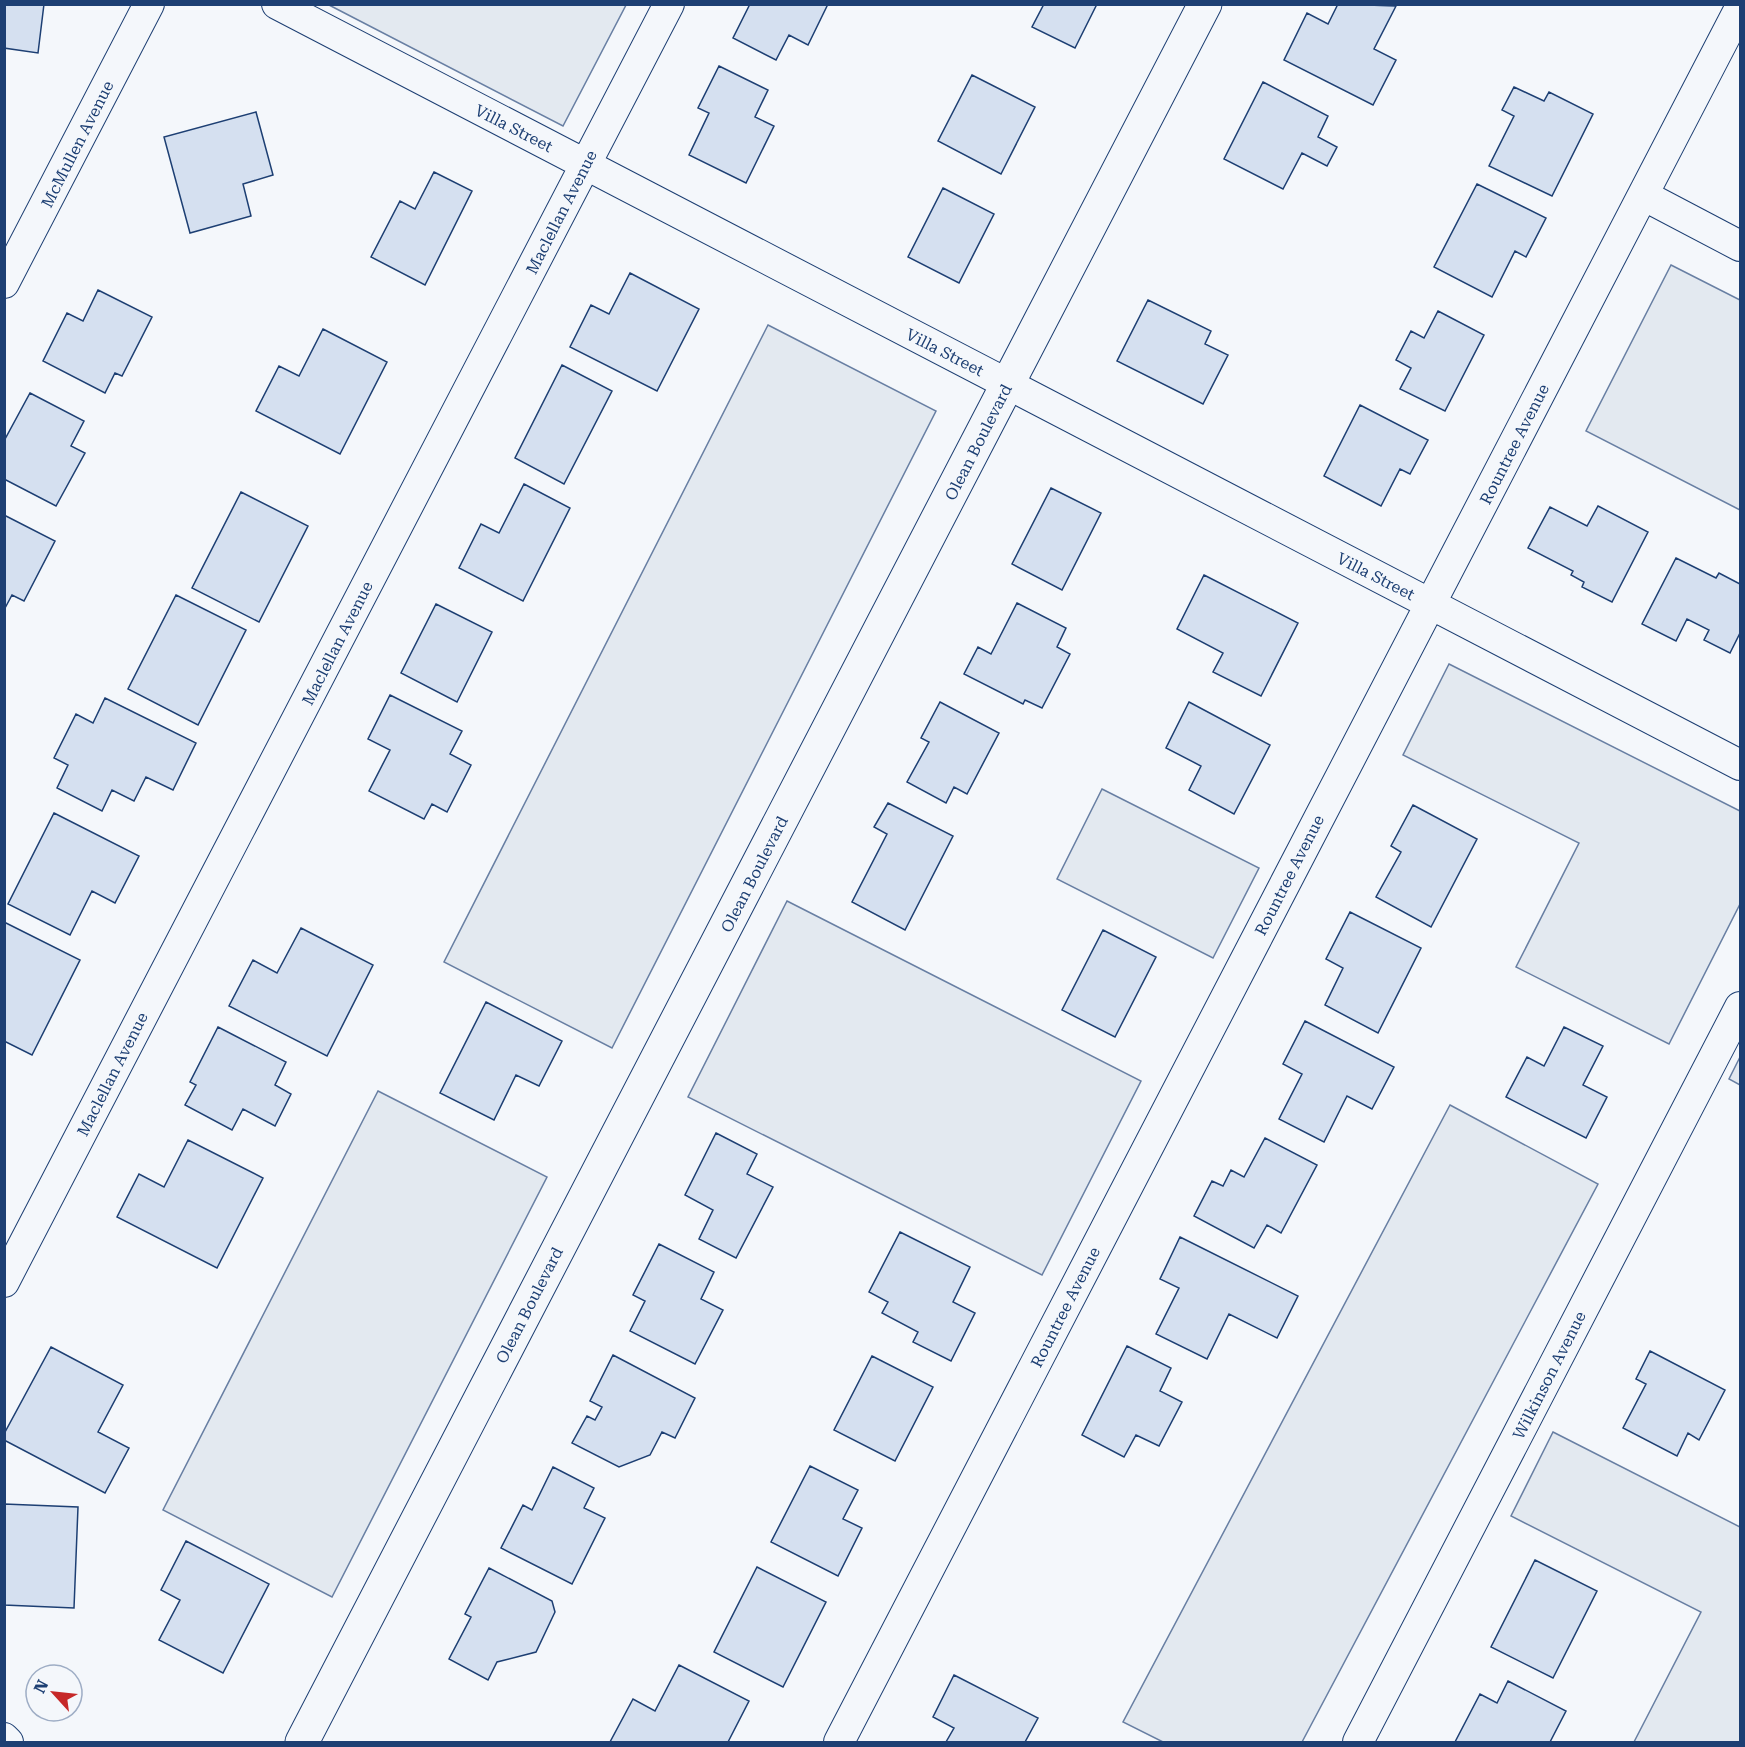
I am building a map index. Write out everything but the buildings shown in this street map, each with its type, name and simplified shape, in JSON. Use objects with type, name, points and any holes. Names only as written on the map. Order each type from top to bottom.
[{"type":"street","name":"McMullen Avenue","points":[[4,283],[149,4]]},
{"type":"street","name":"Villa Street","points":[[277,4],[1740,765]]},
{"type":"street","name":"Maclellan Avenue","points":[[4,1282],[669,4]]},
{"type":"street","name":"Olean Boulevard","points":[[302,1743],[1205,4]]},
{"type":"street","name":"Rountree Avenue","points":[[839,1743],[1740,8]]},
{"type":"street","points":[[1643,195],[1740,246]]},
{"type":"street","name":"Wilkinson Avenue","points":[[1358,1743],[1740,1006]]},
{"type":"street","points":[[4,1738],[8,1743]]},
{"type":"shaded area","points":[[626,4],[563,126],[329,5]]},
{"type":"shaded area","points":[[1671,265],[1740,300],[1740,510],[1586,431]]},
{"type":"shaded area","points":[[768,325],[936,411],[612,1048],[444,962]]},
{"type":"shaded area","points":[[1449,664],[1740,811],[1740,904],[1669,1044],[1516,967],[1579,843],[1403,755]]},
{"type":"shaded area","points":[[1102,789],[1259,868],[1213,958],[1057,879]]},
{"type":"shaded area","points":[[787,901],[1141,1081],[1042,1275],[688,1097]]},
{"type":"shaded area","points":[[1740,1057],[1740,1085],[1729,1079]]},
{"type":"shaded area","points":[[378,1091],[547,1177],[332,1597],[163,1510]]},
{"type":"shaded area","points":[[1450,1105],[1598,1184],[1302,1742],[1163,1742],[1123,1722]]},
{"type":"shaded area","points":[[1553,1432],[1740,1527],[1740,1742],[1634,1742],[1701,1612],[1511,1516]]}]
